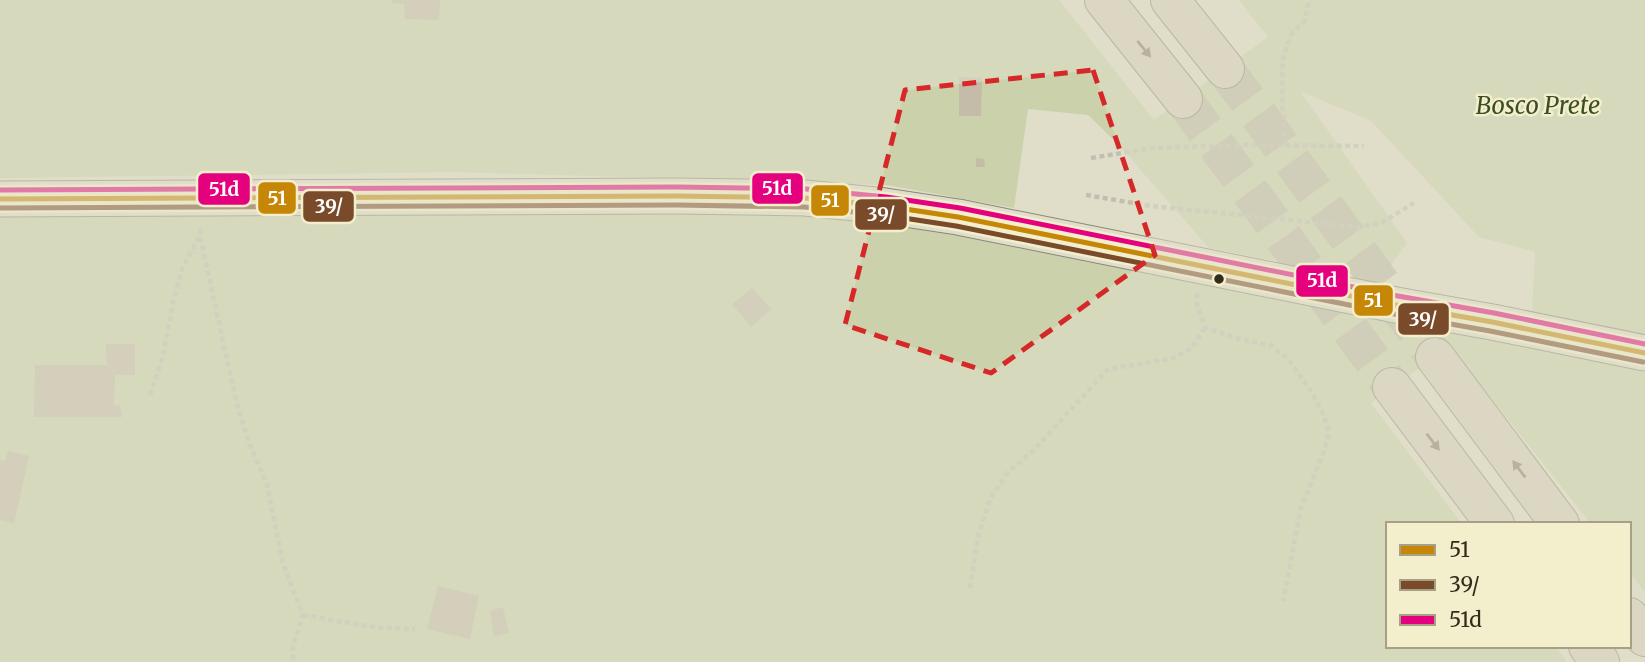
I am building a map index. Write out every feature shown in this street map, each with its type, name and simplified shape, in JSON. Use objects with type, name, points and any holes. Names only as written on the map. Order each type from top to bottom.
[{"type":"highway","points":[[1104,0],[1183,99]]},
{"type":"highway","points":[[1170,0],[1225,69]]},
{"type":"highway","points":[[1435,357],[1559,522]]},
{"type":"highway","points":[[1392,387],[1493,522]]},
{"type":"main road","points":[[0,199],[742,195],[805,198],[958,217],[1645,353]]},
{"type":"path","points":[[1285,145],[1283,58],[1292,35],[1305,20],[1311,0]]},
{"type":"path","points":[[1091,158],[1153,148],[1364,146]]},
{"type":"path","points":[[1086,195],[1151,206],[1358,227],[1381,223],[1414,203]]},
{"type":"path","points":[[150,396],[163,356],[182,269],[200,236],[209,198]]},
{"type":"path","points":[[200,236],[237,405],[249,443],[267,484],[283,564],[303,615],[293,646],[293,662]]},
{"type":"path","points":[[1197,264],[1197,305],[1205,327],[1235,338],[1272,346],[1290,361],[1314,396],[1329,434],[1301,508],[1283,601]]},
{"type":"path","points":[[970,589],[978,537],[990,499],[1008,472],[1033,451],[1108,369],[1174,358],[1192,348],[1205,327]]},
{"type":"path","points":[[303,615],[379,628],[415,629]]},
{"type":"highlighted area","points":[[1093,70],[1155,255],[991,373],[845,325],[905,90]]},
{"type":"green space","name":"Bosco Prete","points":[[0,0],[1059,0],[1154,120],[1268,37],[1239,0],[1645,0],[1645,335],[1532,311],[1535,252],[1479,237],[1371,121],[1300,91],[1407,243],[1392,264],[1364,278],[1209,248],[1119,145],[1088,115],[1028,109],[1014,208],[887,185],[456,172],[0,178]]},
{"type":"green space","points":[[706,211],[850,216],[991,240],[1645,367],[1645,592],[1631,574],[1631,522],[1589,522],[1450,346],[1371,403],[1460,522],[1386,522],[1386,648],[1556,648],[1567,662],[0,662],[0,217]]},
{"type":"building","points":[[392,0],[440,0],[439,20],[405,19],[404,4],[392,3]]},
{"type":"building","points":[[959,77],[982,78],[981,116],[959,116]]},
{"type":"building","points":[[976,158],[984,159],[985,167],[976,167]]},
{"type":"building","points":[[752,288],[771,309],[751,327],[732,304]]},
{"type":"building","points":[[106,344],[135,344],[135,375],[115,375],[114,406],[120,405],[122,417],[34,417],[35,365],[107,365]]},
{"type":"building","points":[[8,451],[29,456],[14,523],[0,520],[0,460],[5,461]]},
{"type":"building","points":[[438,586],[479,596],[470,639],[427,629]]},
{"type":"building","points":[[503,607],[509,633],[494,636],[490,611]]},
{"type":"tunnel","points":[[1225,69],[1435,357]]},
{"type":"tunnel","points":[[1183,99],[1392,387]]},
{"type":"transit line","name":"51d","points":[[0,190],[676,187],[806,189],[960,208],[1645,344]]},
{"type":"transit line","name":"51","points":[[0,199],[676,196],[805,198],[958,217],[1645,353]]},
{"type":"transit line","name":"39/","points":[[0,208],[676,205],[804,207],[956,226],[1643,362]]}]
